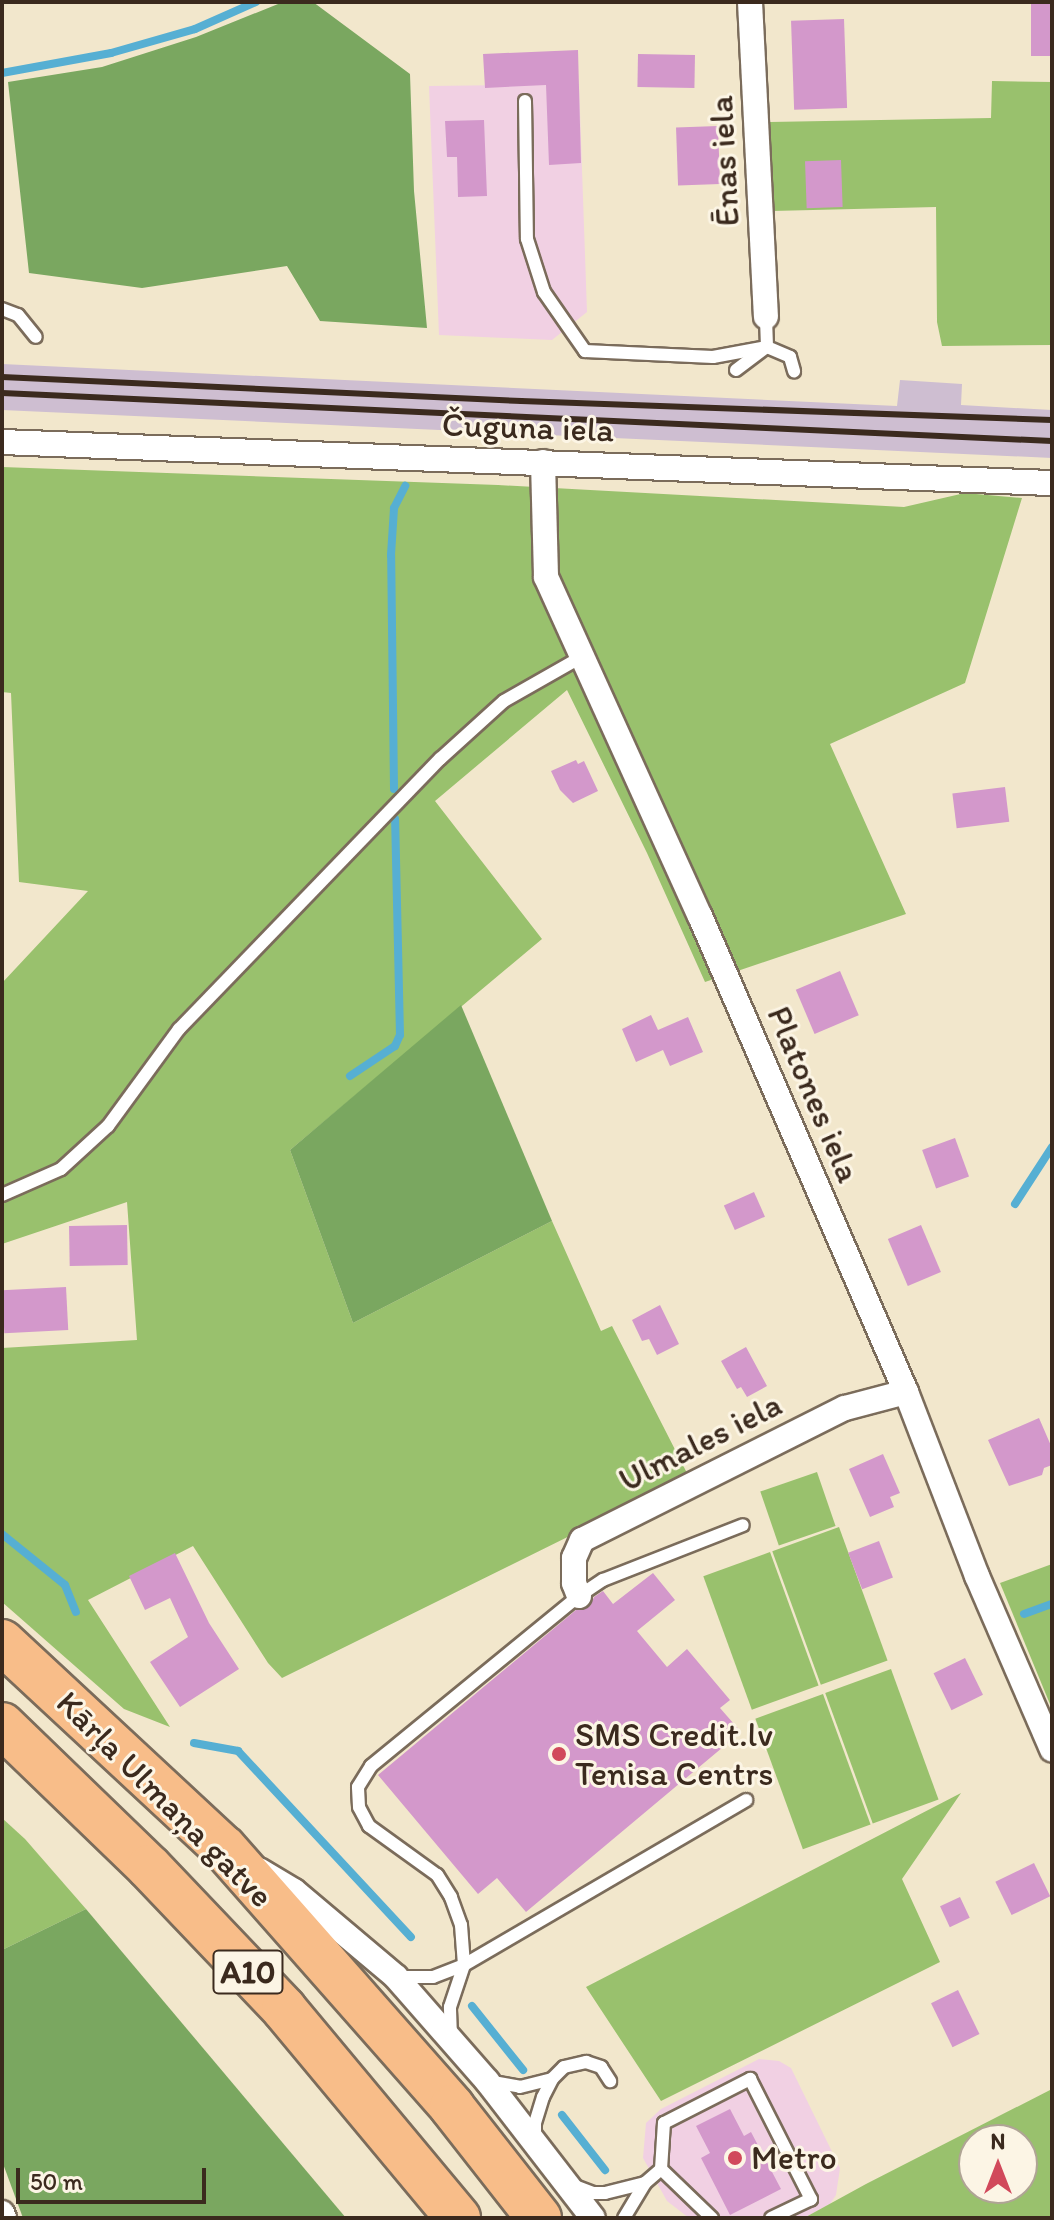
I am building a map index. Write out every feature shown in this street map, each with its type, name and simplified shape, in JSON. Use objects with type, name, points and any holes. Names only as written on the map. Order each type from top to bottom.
[{"type":"highway","name":"Kārļa Ulmaņa gatve","points":[[2,1642],[224,1848],[452,2107],[539,2218]]},
{"type":"highway","name":"Kārļa Ulmaņa gatve","points":[[2,1725],[149,1867],[284,2009],[458,2218]]},
{"type":"street","name":"Ēnas iela","points":[[750,2],[766,317]]},
{"type":"street","name":"Čuguna iela","points":[[2,442],[1052,483]]},
{"type":"street","name":"Platones iela","points":[[543,462],[546,577],[700,916],[906,1392],[977,1576],[1052,1749]]},
{"type":"street","name":"Ulmales iela","points":[[579,1596],[574,1583],[574,1558],[582,1540],[845,1408],[906,1392]]},
{"type":"street","points":[[224,1848],[294,1891],[396,1977],[487,2081],[593,2218]]},
{"type":"lane","points":[[525,101],[527,239],[544,292],[585,351],[713,357],[767,347],[790,357],[794,371]]},
{"type":"lane","points":[[2,309],[18,315],[36,337]]},
{"type":"lane","points":[[766,317],[767,347]]},
{"type":"lane","points":[[736,370],[767,347]]},
{"type":"lane","points":[[2,1195],[61,1169],[108,1126],[179,1029],[440,759],[504,701],[583,656]]},
{"type":"lane","points":[[451,2041],[450,2007],[464,1965],[461,1925],[451,1897],[437,1875],[369,1826],[359,1807],[358,1787],[371,1766],[579,1596],[603,1580],[743,1525]]},
{"type":"lane","points":[[396,1977],[433,1977],[464,1965],[746,1800]]},
{"type":"lane","points":[[535,2141],[535,2123],[552,2079],[564,2067],[586,2062],[601,2067],[610,2081]]},
{"type":"lane","points":[[487,2081],[520,2087],[552,2079]]},
{"type":"lane","points":[[624,2218],[645,2183],[661,2169],[664,2123],[750,2079],[811,2199],[771,2218]]},
{"type":"lane","points":[[661,2169],[712,2218]]},
{"type":"lane","points":[[565,2182],[593,2193],[645,2183]]},
{"type":"shaded area","points":[[579,84],[587,312],[552,340],[439,335],[429,86]]},
{"type":"shaded area","points":[[2,364],[897,406],[900,380],[962,384],[961,405],[1052,410],[1052,458],[2,410]]},
{"type":"shaded area","points":[[759,2059],[779,2061],[791,2068],[840,2168],[836,2195],[830,2204],[804,2218],[689,2218],[667,2201],[643,2158],[646,2123],[661,2109]]},
{"type":"green space","points":[[283,2],[313,2],[410,74],[414,191],[427,328],[320,321],[287,266],[142,288],[29,273],[8,82],[102,67],[196,37]]},
{"type":"green space","points":[[992,81],[1052,82],[1052,345],[942,346],[937,322],[936,207],[772,211],[770,122],[991,118]]},
{"type":"green space","points":[[2,467],[498,485],[904,507],[965,493],[1022,498],[965,683],[830,744],[906,914],[705,982],[647,853],[567,690],[435,801],[542,939],[290,1150],[353,1323],[552,1221],[601,1331],[612,1326],[689,1477],[282,1678],[268,1663],[193,1546],[88,1600],[170,1727],[124,1709],[2,1602],[2,1348],[137,1340],[127,1202],[2,1244],[2,983],[88,891],[19,882],[11,693],[2,692]]},
{"type":"green space","points":[[461,1005],[552,1221],[353,1323],[290,1150]]},
{"type":"green space","points":[[817,1472],[836,1526],[779,1545],[760,1492]]},
{"type":"green space","points":[[839,1527],[888,1660],[821,1685],[772,1551]]},
{"type":"green space","points":[[770,1552],[819,1685],[752,1710],[703,1576]]},
{"type":"green space","points":[[1052,1564],[1052,1709],[1000,1583]]},
{"type":"green space","points":[[891,1669],[939,1800],[873,1824],[825,1693]]},
{"type":"green space","points":[[823,1694],[871,1825],[803,1849],[755,1719]]},
{"type":"green space","points":[[961,1793],[902,1879],[940,1962],[661,2101],[586,1987]]},
{"type":"green space","points":[[2,1818],[25,1839],[86,1909],[2,1950]]},
{"type":"green space","points":[[86,1909],[346,2218],[23,2218],[2,2161],[2,1950]]},
{"type":"green space","points":[[1052,2089],[1052,2218],[804,2218],[958,2137],[958,2204],[1038,2204],[1038,2124],[983,2124]]},
{"type":"building","points":[[1031,2],[1052,2],[1052,56],[1031,56]]},
{"type":"building","points":[[844,19],[847,108],[794,110],[791,21]]},
{"type":"building","points":[[578,50],[581,163],[549,165],[546,85],[485,88],[483,54]]},
{"type":"building","points":[[638,54],[695,55],[694,88],[637,87]]},
{"type":"building","points":[[484,120],[487,196],[458,197],[457,157],[447,157],[445,121]]},
{"type":"building","points":[[718,126],[720,184],[678,185],[676,127]]},
{"type":"building","points":[[841,160],[843,207],[807,208],[805,161]]},
{"type":"building","points":[[576,760],[578,764],[584,761],[598,791],[573,803],[560,790],[551,771]]},
{"type":"building","points":[[1005,787],[1009,822],[957,828],[952,793]]},
{"type":"building","points":[[840,971],[859,1015],[815,1034],[796,990]]},
{"type":"building","points":[[651,1015],[658,1030],[688,1017],[703,1052],[670,1066],[663,1050],[636,1062],[622,1029]]},
{"type":"building","points":[[955,1138],[969,1177],[936,1188],[922,1150]]},
{"type":"building","points":[[754,1192],[765,1217],[735,1230],[724,1205]]},
{"type":"building","points":[[127,1225],[128,1265],[70,1266],[69,1226]]},
{"type":"building","points":[[921,1225],[941,1272],[908,1286],[888,1239]]},
{"type":"building","points":[[66,1287],[68,1330],[4,1333],[2,1290]]},
{"type":"building","points":[[660,1305],[679,1344],[657,1355],[649,1339],[642,1341],[632,1320]]},
{"type":"building","points":[[746,1347],[767,1386],[747,1397],[741,1387],[737,1389],[721,1361]]},
{"type":"building","points":[[1039,1418],[1052,1448],[1052,1465],[1044,1468],[1042,1475],[1009,1486],[988,1440]]},
{"type":"building","points":[[883,1454],[900,1493],[890,1497],[894,1507],[870,1517],[849,1469]]},
{"type":"building","points":[[879,1541],[893,1577],[862,1589],[848,1553]]},
{"type":"building","points":[[175,1553],[209,1623],[239,1669],[180,1707],[150,1662],[188,1637],[170,1598],[145,1610],[129,1576]]},
{"type":"building","name":"SMS Credit.lv Tenisa Centrs","points":[[653,1573],[675,1600],[637,1631],[667,1667],[687,1649],[730,1700],[720,1708],[741,1732],[526,1912],[497,1878],[478,1894],[378,1775],[576,1610],[590,1606],[594,1597],[603,1591],[613,1604]]},
{"type":"building","points":[[965,1658],[983,1695],[952,1710],[934,1673]]},
{"type":"building","points":[[1034,1863],[1050,1896],[1012,1915],[995,1882]]},
{"type":"building","points":[[960,1897],[970,1918],[950,1927],[940,1906]]},
{"type":"building","points":[[958,1990],[979,2034],[953,2047],[931,2003]]},
{"type":"building","points":[[730,2109],[744,2136],[751,2132],[781,2189],[730,2215],[701,2158],[710,2153],[696,2126]]},
{"type":"waterway","points":[[2,73],[111,53],[195,29],[256,2]]},
{"type":"waterway","points":[[394,789],[391,555],[394,508],[405,486]]},
{"type":"waterway","points":[[350,1076],[395,1046],[400,1035],[395,819]]},
{"type":"waterway","points":[[1015,1204],[1052,1147]]},
{"type":"waterway","points":[[2,1534],[65,1585],[76,1612]]},
{"type":"waterway","points":[[1024,1614],[1052,1604]]},
{"type":"waterway","points":[[194,1743],[238,1751],[411,1937]]},
{"type":"waterway","points":[[472,2006],[523,2070]]},
{"type":"waterway","points":[[562,2115],[605,2170]]},
{"type":"railway","points":[[2,377],[521,401],[1052,420]]},
{"type":"railway","points":[[2,393],[1052,441]]},
{"type":"place","name":"SMS Credit.lv Tenisa Centrs","points":[[559,1754]]},
{"type":"place","name":"Metro","points":[[735,2158]]}]
